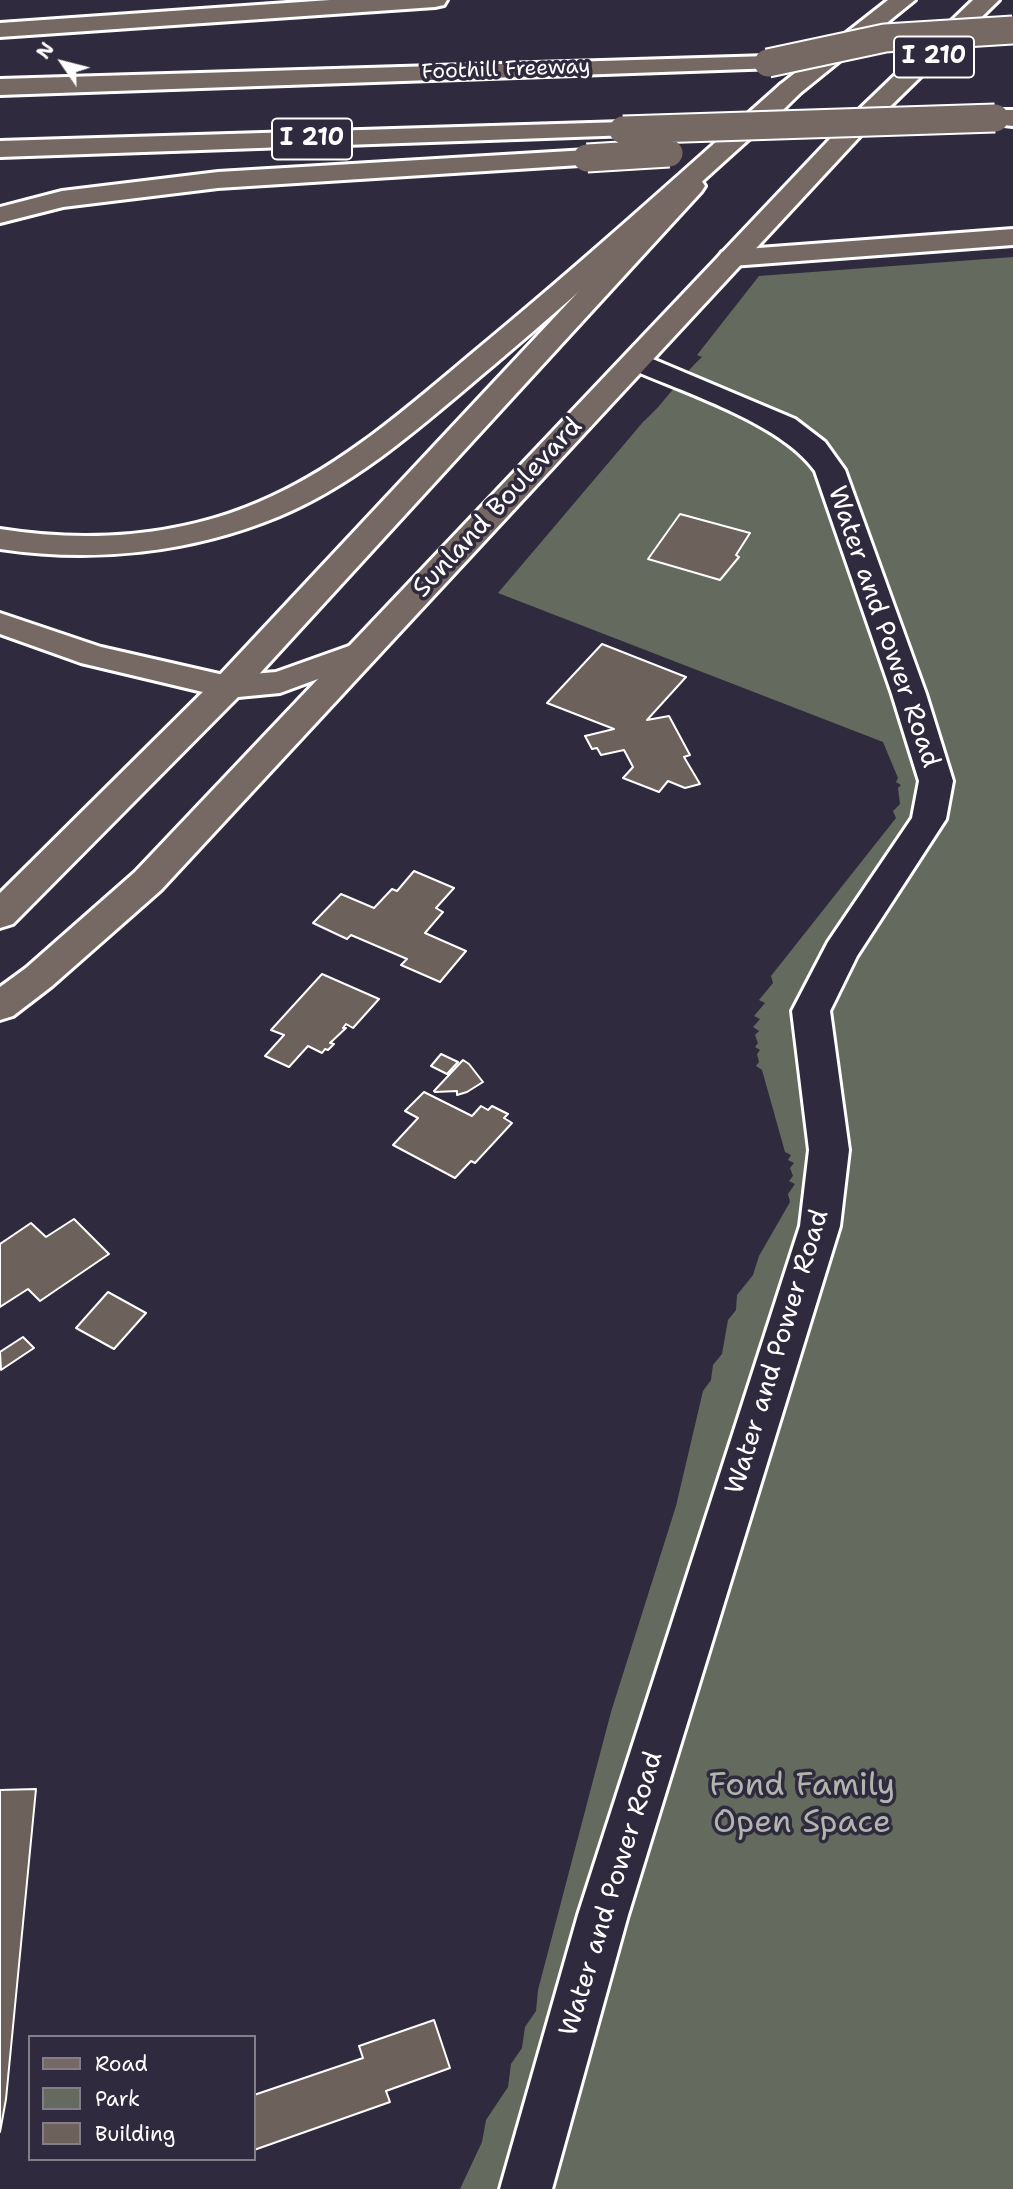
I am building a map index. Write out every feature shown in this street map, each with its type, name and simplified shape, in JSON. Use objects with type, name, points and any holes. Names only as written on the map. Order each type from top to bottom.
[{"type":"main road","points":[[0,30],[435,0]]},
{"type":"main road","points":[[0,539],[79,547],[133,545],[185,536],[237,522],[337,474],[432,402],[563,293],[790,89],[903,0]]},
{"type":"main road","name":"Sunland Boulevard","points":[[0,1006],[39,977],[148,881],[854,128],[987,0]]},
{"type":"main road","points":[[768,63],[885,38],[1013,30]]},
{"type":"main road","name":"Foothill Freeway","points":[[0,86],[974,56]]},
{"type":"main road","points":[[0,915],[228,687],[672,206],[790,89]]},
{"type":"main road","name":"I 210","points":[[0,149],[1004,118]]},
{"type":"main road","points":[[0,215],[62,199],[218,180],[773,147],[895,122]]},
{"type":"main road","points":[[732,258],[1013,237]]},
{"type":"main road","points":[[0,623],[93,656],[228,687],[280,682],[363,651]]},
{"type":"street","name":"Water and Power Road","points":[[526,2189],[603,1915],[820,1226],[829,1150],[811,1011],[841,951],[929,819],[936,781],[909,694],[830,470],[814,448],[784,425],[636,361]]},
{"type":"green space","name":"Fond Family Open Space","points":[[1013,257],[1013,2189],[460,2189],[482,2142],[486,2120],[508,2087],[511,2064],[522,2048],[525,2027],[536,2011],[538,1990],[611,1712],[676,1506],[703,1391],[711,1380],[713,1365],[722,1354],[728,1320],[736,1310],[737,1295],[753,1275],[759,1256],[790,1202],[788,1194],[795,1184],[789,1181],[793,1176],[790,1168],[794,1163],[788,1160],[791,1155],[785,1152],[762,1070],[756,1066],[760,1050],[755,1047],[758,1043],[755,1035],[759,1031],[753,1027],[760,1019],[754,1016],[765,1003],[759,1000],[773,983],[771,976],[896,818],[893,811],[900,804],[898,788],[901,785],[896,782],[898,778],[883,742],[498,593],[643,422],[702,357],[697,355],[759,276]]},
{"type":"building","points":[[680,514],[750,533],[736,555],[739,557],[720,580],[648,559]]},
{"type":"building","points":[[602,644],[686,677],[647,720],[669,716],[690,755],[684,757],[700,784],[685,788],[668,781],[659,792],[623,778],[633,767],[624,750],[601,755],[597,748],[592,749],[585,736],[614,729],[547,703]]},
{"type":"building","points":[[414,871],[454,888],[436,908],[443,912],[425,933],[466,951],[440,982],[401,965],[407,959],[351,935],[347,939],[313,923],[341,894],[374,908],[392,889],[397,891]]},
{"type":"building","points":[[322,974],[379,999],[353,1028],[346,1024],[343,1028],[346,1028],[330,1043],[334,1044],[322,1053],[308,1046],[289,1067],[265,1056],[284,1035],[271,1030]]},
{"type":"building","points":[[441,1054],[458,1062],[447,1074],[431,1066]]},
{"type":"building","points":[[463,1060],[483,1082],[457,1095],[457,1091],[435,1092],[434,1091]]},
{"type":"building","points":[[424,1092],[472,1116],[481,1106],[488,1110],[492,1106],[508,1114],[504,1118],[512,1123],[475,1163],[471,1161],[455,1178],[393,1145],[418,1118],[405,1111]]},
{"type":"building","points":[[74,1219],[109,1254],[40,1301],[28,1289],[0,1307],[0,1244],[31,1223],[46,1237]]},
{"type":"building","points":[[108,1292],[146,1313],[114,1349],[76,1328]]},
{"type":"building","points":[[23,1337],[34,1348],[1,1370],[0,1352]]},
{"type":"building","points":[[36,1789],[6,2099],[0,2132],[0,1790]]},
{"type":"building","points":[[434,2020],[450,2068],[386,2091],[390,2102],[256,2149],[256,2094],[363,2058],[359,2046]]}]
